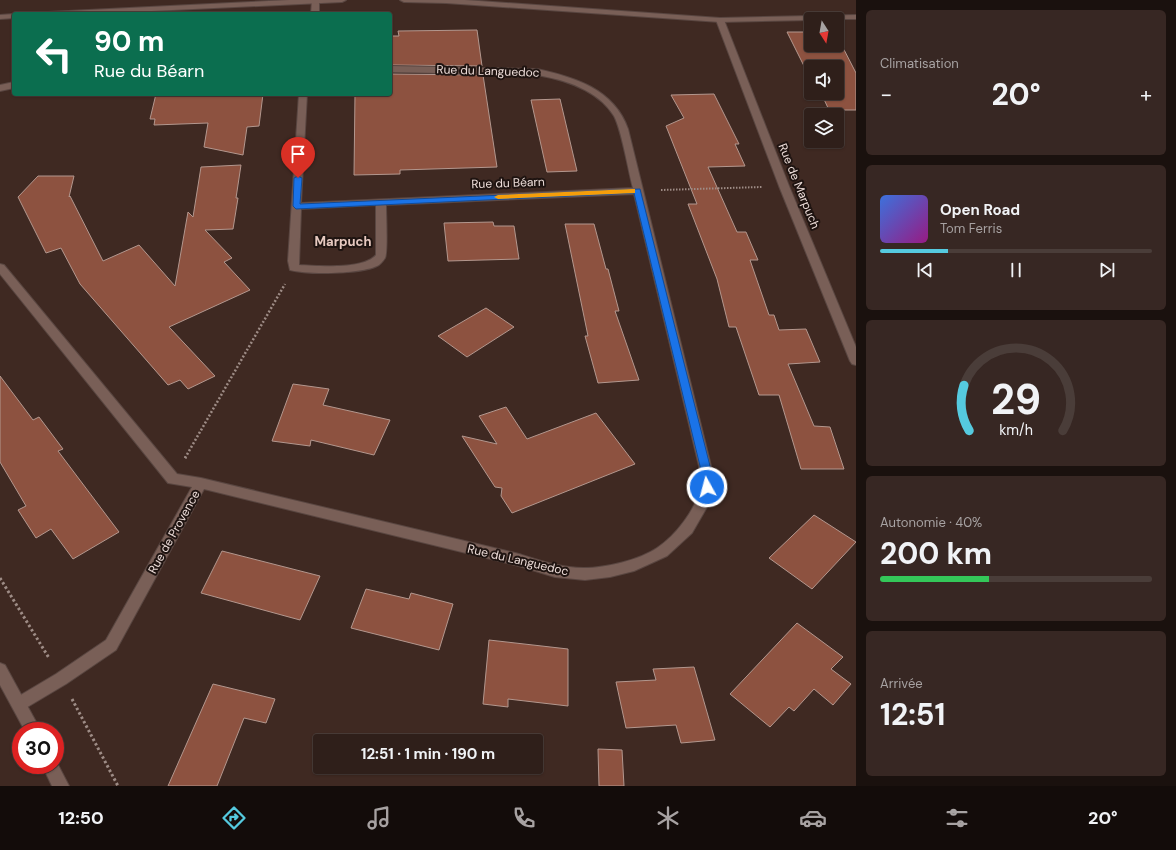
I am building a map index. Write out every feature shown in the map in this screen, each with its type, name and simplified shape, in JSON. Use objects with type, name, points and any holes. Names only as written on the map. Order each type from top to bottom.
[{"type":"street","points":[[89,12],[342,0]]},
{"type":"street","points":[[404,0],[446,1],[720,20],[856,17]]},
{"type":"street","points":[[315,1],[315,12]]},
{"type":"street","points":[[0,17],[12,16]]},
{"type":"street","name":"Rue de Marpuch","points":[[720,20],[784,186],[856,361]]},
{"type":"street","name":"Rue du Languedoc","points":[[201,483],[519,560],[555,571],[585,574],[610,571],[634,565],[662,552],[687,529],[700,506],[707,487],[705,466],[623,129],[616,113],[602,97],[583,85],[557,76],[537,72],[392,69]]},
{"type":"street","points":[[0,88],[12,85]]},
{"type":"street","points":[[303,96],[293,261],[294,268],[363,267],[375,263],[381,256],[381,202]]},
{"type":"street","name":"Rue du Béarn","points":[[296,206],[637,191]]},
{"type":"street","points":[[0,267],[173,479]]},
{"type":"street","name":"Rue de Provence","points":[[19,704],[62,679],[111,645],[201,483],[173,479]]},
{"type":"street","points":[[0,670],[28,722]]},
{"type":"street","points":[[55,774],[61,786]]},
{"type":"path","points":[[637,191],[784,186]]},
{"type":"path","points":[[173,479],[294,268]]},
{"type":"building","points":[[477,30],[482,66],[392,65],[392,36],[399,36],[398,31]]},
{"type":"building","points":[[787,32],[804,32],[804,52],[844,52],[844,50],[856,73],[856,110],[828,108],[824,100],[844,100],[844,60],[804,60],[804,66]]},
{"type":"building","points":[[392,74],[483,75],[497,167],[400,170],[400,174],[354,175],[355,96],[392,96]]},
{"type":"building","points":[[714,94],[739,144],[735,144],[745,166],[708,167],[737,232],[746,232],[758,260],[750,260],[769,315],[774,315],[779,330],[806,329],[820,362],[788,364],[814,426],[830,427],[844,469],[801,469],[779,395],[759,395],[736,327],[729,327],[717,279],[688,204],[697,204],[666,126],[684,118],[671,95]]},
{"type":"building","points":[[156,96],[263,96],[259,126],[247,127],[243,155],[204,147],[208,123],[154,125],[155,119],[150,119]]},
{"type":"building","points":[[560,99],[577,171],[547,172],[531,100]]},
{"type":"building","points":[[241,165],[233,229],[205,230],[232,258],[224,262],[250,290],[169,327],[215,376],[188,389],[180,380],[168,385],[80,284],[61,248],[46,253],[18,197],[38,176],[74,176],[69,197],[70,196],[103,261],[139,245],[175,286],[188,212],[193,217],[201,167]]},
{"type":"building","points":[[493,222],[494,226],[514,226],[519,259],[448,261],[444,223]]},
{"type":"building","points":[[565,224],[594,224],[619,311],[615,311],[639,380],[598,383],[585,336],[588,336]]},
{"type":"building","points":[[486,308],[514,327],[467,357],[438,336]]},
{"type":"building","points":[[0,376],[33,420],[39,417],[63,449],[58,451],[119,532],[73,559],[51,529],[36,538],[18,510],[26,506],[0,462]]},
{"type":"building","points":[[293,384],[329,389],[323,405],[390,420],[374,455],[311,440],[310,446],[272,441]]},
{"type":"building","points":[[506,407],[527,439],[596,413],[635,464],[512,513],[501,496],[502,488],[495,487],[462,436],[497,444],[479,416]]},
{"type":"building","points":[[814,515],[856,542],[812,589],[769,558]]},
{"type":"building","points":[[222,551],[320,576],[300,620],[201,593]]},
{"type":"building","points":[[366,589],[409,599],[411,593],[453,604],[439,650],[351,628]]},
{"type":"building","points":[[797,623],[843,657],[831,669],[851,684],[833,705],[814,689],[794,711],[789,707],[770,727],[730,694]]},
{"type":"building","points":[[489,640],[568,649],[568,706],[508,699],[508,707],[483,704]]},
{"type":"building","points":[[694,667],[715,740],[681,743],[676,725],[626,728],[616,682],[656,680],[653,669]]},
{"type":"building","points":[[213,684],[275,699],[266,723],[244,718],[217,786],[168,786]]},
{"type":"building","points":[[598,749],[622,750],[624,786],[599,786]]},
{"type":"slow traffic","points":[[498,197],[632,191]]},
{"type":"district","name":"Marpuch","points":[[343,241]]},
{"type":"route","points":[[298,178],[296,206],[637,191],[705,466],[707,487]]}]
